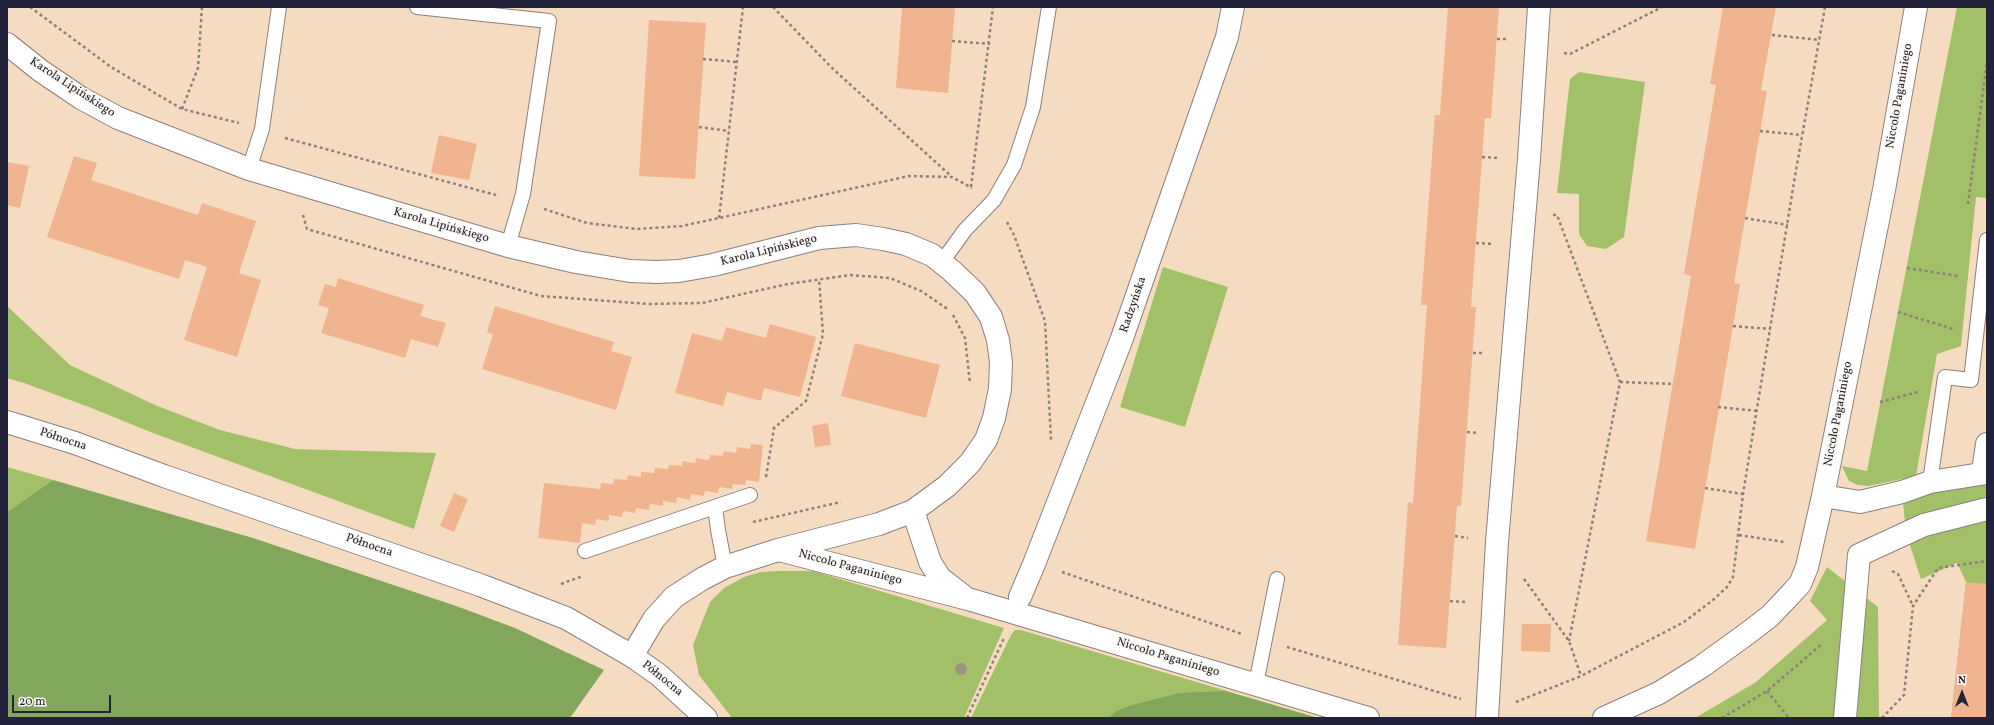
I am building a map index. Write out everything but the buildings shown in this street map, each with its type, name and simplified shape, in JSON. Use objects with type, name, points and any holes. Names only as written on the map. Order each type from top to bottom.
[{"type":"street","name":"Radzyńska","points":[[1020,597],[1121,341],[1227,36],[1233,7]]},
{"type":"street","points":[[1487,718],[1497,542],[1528,167],[1539,7]]},
{"type":"street","name":"Niccolo Paganiniego","points":[[1604,718],[1659,693],[1701,667],[1748,633],[1775,611],[1800,584],[1807,567],[1823,496],[1884,190],[1916,7]]},
{"type":"street","name":"Karola Lipińskiego","points":[[7,44],[41,71],[82,98],[118,118],[224,158],[249,170],[508,246],[576,262],[630,271],[657,272],[679,271],[713,264],[818,238],[856,235],[906,244],[932,255],[942,262],[975,293],[991,317],[998,340],[1001,362],[1000,389],[994,418],[986,440],[970,463],[947,486],[913,511],[878,524],[778,550],[725,567],[702,579],[674,597],[654,619],[632,656]]},
{"type":"street","name":"Północna","points":[[7,422],[75,443],[171,479],[525,601],[566,618],[632,656],[659,675],[706,718]]},
{"type":"street","points":[[1823,496],[1860,502],[1902,492],[1930,482],[1985,472],[1987,444]]},
{"type":"street","points":[[1845,718],[1859,555],[1924,525],[1987,509]]},
{"type":"street","name":"Niccolo Paganiniego","points":[[913,511],[930,562],[940,578],[968,599]]},
{"type":"street","name":"Niccolo Paganiniego","points":[[778,550],[968,599],[1368,718]]},
{"type":"lane","points":[[249,170],[262,129],[279,7]]},
{"type":"lane","points":[[418,7],[549,21],[521,201],[508,246]]},
{"type":"lane","points":[[942,262],[965,230],[994,200],[1014,164],[1033,107],[1049,7]]},
{"type":"lane","points":[[1930,482],[1945,377],[1971,380],[1987,240]]},
{"type":"lane","points":[[585,551],[750,495]]},
{"type":"lane","points":[[715,507],[725,567]]},
{"type":"lane","points":[[1256,684],[1277,579]]},
{"type":"path","points":[[30,7],[111,67],[182,108],[262,129],[294,141],[424,177],[521,201],[587,223],[637,229],[682,226],[719,218],[743,7]]},
{"type":"path","points":[[182,108],[198,68],[202,7]]},
{"type":"path","points":[[773,7],[832,68],[952,177]]},
{"type":"path","points":[[971,188],[990,44],[993,7]]},
{"type":"path","points":[[1570,54],[1662,7]]},
{"type":"path","points":[[1511,704],[1581,676],[1684,622],[1714,600],[1727,587],[1733,577],[1743,494],[1802,135],[1825,7]]},
{"type":"path","points":[[1772,35],[1820,40]]},
{"type":"path","points":[[952,41],[990,44]]},
{"type":"path","points":[[703,59],[737,62]]},
{"type":"path","points":[[1968,204],[1987,61]]},
{"type":"path","points":[[699,127],[729,131]]},
{"type":"path","points":[[1760,131],[1802,135]]},
{"type":"path","points":[[302,211],[307,229],[456,273],[541,296],[649,304],[702,303],[818,279],[850,275],[890,278],[921,291],[951,311],[965,338],[970,389]]},
{"type":"path","points":[[1557,215],[1620,382],[1569,641]]},
{"type":"path","points":[[1745,218],[1788,225]]},
{"type":"path","points":[[1907,268],[1982,279]]},
{"type":"path","points":[[766,482],[774,428],[806,401],[823,334],[818,279]]},
{"type":"path","points":[[1898,312],[1976,336]]},
{"type":"path","points":[[1734,326],[1771,329]]},
{"type":"path","points":[[1620,382],[1673,384]]},
{"type":"path","points":[[1880,402],[1944,385]]},
{"type":"path","points":[[1718,407],[1757,411]]},
{"type":"path","points":[[1705,488],[1743,494]]},
{"type":"path","points":[[718,530],[844,502]]},
{"type":"path","points":[[760,520],[761,513]]},
{"type":"path","points":[[1497,542],[1569,641],[1581,676]]},
{"type":"path","points":[[1882,718],[1904,695],[1913,606],[1938,568],[1987,561]]},
{"type":"path","points":[[557,586],[586,574]]},
{"type":"path","points":[[1898,574],[1913,606]]},
{"type":"path","points":[[1722,718],[1767,691],[1838,630],[1854,611]]},
{"type":"path","points":[[967,718],[1006,634]]},
{"type":"path","points":[[1767,691],[1788,718]]},
{"type":"green space","points":[[1957,7],[1987,7],[1987,198],[1976,197],[1961,346],[1937,354],[1916,476],[1869,486],[1858,485],[1849,481],[1842,466],[1867,471]]},
{"type":"green space","points":[[1579,72],[1645,82],[1624,237],[1606,249],[1587,246],[1579,234],[1579,194],[1557,193],[1570,79]]},
{"type":"green space","points":[[1163,267],[1228,287],[1185,427],[1120,407]]},
{"type":"green space","points":[[7,306],[70,365],[155,405],[220,430],[295,449],[436,453],[414,529],[153,433],[89,407],[7,378]]},
{"type":"green space","points":[[7,467],[53,480],[7,512]]},
{"type":"green space","points":[[1987,473],[1987,718],[1951,718],[1966,582],[1957,563],[1921,579],[1906,533],[1902,492]]},
{"type":"green space","points":[[53,480],[253,538],[459,607],[515,628],[604,670],[570,718],[7,718],[7,512]]},
{"type":"green space","points":[[1827,567],[1878,607],[1879,718],[1695,718],[1756,682],[1827,620],[1810,601]]},
{"type":"green space","points":[[813,571],[1004,628],[964,718],[732,718],[699,675],[693,645],[710,602],[724,588],[744,577],[761,572]]},
{"type":"green space","points":[[1015,630],[1021,630],[1318,718],[971,718],[1011,635]]},
{"type":"green space","points":[[1225,691],[1318,718],[1109,718],[1115,712],[1129,706],[1179,693]]}]
